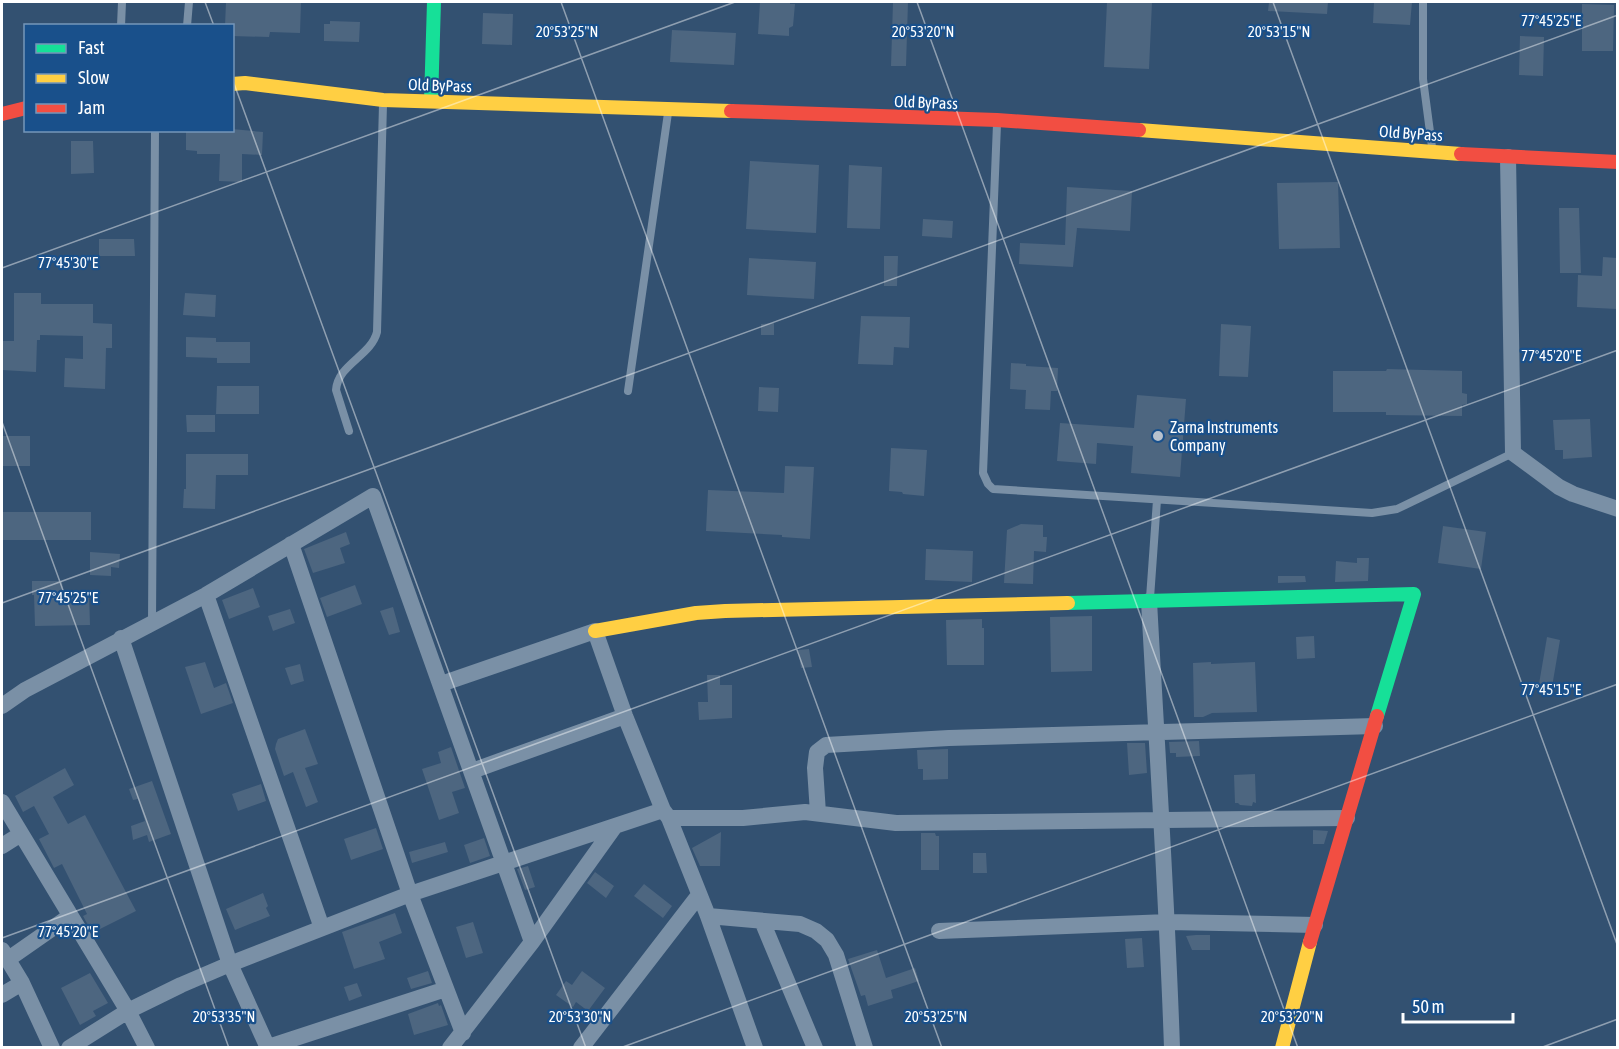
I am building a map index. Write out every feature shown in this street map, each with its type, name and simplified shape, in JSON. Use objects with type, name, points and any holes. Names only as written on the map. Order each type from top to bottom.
[{"type":"main road","points":[[430,101],[434,2]]},
{"type":"main road","name":"Old ByPass","points":[[234,84],[245,83],[383,100],[997,120],[1433,152],[1617,162]]},
{"type":"main road","points":[[2,114],[24,108]]},
{"type":"main road","points":[[595,631],[696,613],[715,612],[1414,594],[1315,925],[1282,1047]]},
{"type":"street","points":[[1508,157],[1513,453],[1559,487],[1617,509]]},
{"type":"street","points":[[2,706],[25,690],[121,638],[206,596],[373,496],[532,942]]},
{"type":"street","points":[[291,544],[410,894],[446,989],[459,1042]]},
{"type":"street","points":[[206,596],[322,928]]},
{"type":"street","points":[[1149,601],[1168,922],[1172,1047]]},
{"type":"street","points":[[441,684],[595,631],[625,716],[708,916],[755,1047]]},
{"type":"street","points":[[121,638],[230,964],[268,1047],[446,989]]},
{"type":"street","points":[[472,771],[625,716]]},
{"type":"street","points":[[818,813],[815,768],[817,752],[826,745],[949,738],[1375,726]]},
{"type":"street","points":[[2,802],[128,1011],[147,1047]]},
{"type":"street","points":[[69,1047],[128,1011],[186,983],[322,928],[410,894],[505,862],[615,826],[666,814],[743,818],[805,812],[896,824],[1347,818]]},
{"type":"street","points":[[459,1042],[615,826]]},
{"type":"street","points":[[2,846],[21,834]]},
{"type":"street","points":[[602,1047],[586,1041],[699,895]]},
{"type":"street","points":[[52,1047],[22,983],[4,955],[70,916]]},
{"type":"street","points":[[708,916],[800,924],[816,931],[826,940],[836,955],[865,1047]]},
{"type":"street","points":[[762,921],[815,1047]]},
{"type":"street","points":[[939,931],[1168,922],[1315,925]]},
{"type":"street","points":[[2,995],[22,983]]},
{"type":"lane","points":[[121,24],[122,2]]},
{"type":"lane","points":[[187,24],[189,2]]},
{"type":"lane","points":[[1423,2],[1422,79],[1433,152]]},
{"type":"lane","points":[[349,431],[336,390],[337,384],[342,374],[369,347],[377,332],[383,100]]},
{"type":"lane","points":[[628,391],[669,109]]},
{"type":"lane","points":[[2,114],[2,125]]},
{"type":"lane","points":[[997,120],[983,473],[993,489],[1372,513],[1398,508],[1513,453]]},
{"type":"lane","points":[[153,622],[154,132]]},
{"type":"lane","points":[[1149,601],[1157,500]]},
{"type":"building","points":[[226,2],[301,2],[300,33],[270,32],[269,37],[234,36],[234,24],[225,24]]},
{"type":"building","points":[[760,2],[795,4],[793,26],[789,28],[789,36],[758,34]]},
{"type":"building","points":[[893,2],[908,2],[906,66],[891,66]]},
{"type":"building","points":[[1107,2],[1152,2],[1149,69],[1104,67]]},
{"type":"building","points":[[1269,2],[1328,2],[1327,14],[1268,11]]},
{"type":"building","points":[[1374,2],[1412,2],[1410,25],[1373,23]]},
{"type":"building","points":[[1582,4],[1614,5],[1613,51],[1582,51]]},
{"type":"building","points":[[483,13],[513,14],[512,45],[482,44]]},
{"type":"building","points":[[330,21],[360,22],[359,42],[324,41],[324,24],[330,24]]},
{"type":"building","points":[[672,30],[736,33],[734,65],[670,62]]},
{"type":"building","points":[[1520,36],[1544,37],[1543,76],[1519,75]]},
{"type":"building","points":[[234,129],[263,132],[262,155],[242,154],[242,182],[219,181],[220,154],[197,154],[197,151],[186,150],[186,132],[234,132]]},
{"type":"building","points":[[71,141],[93,141],[94,173],[71,174]]},
{"type":"building","points":[[750,161],[819,165],[816,233],[746,229]]},
{"type":"building","points":[[849,165],[882,167],[880,229],[847,228]]},
{"type":"building","points":[[1338,182],[1340,248],[1279,249],[1277,183]]},
{"type":"building","points":[[1067,187],[1132,191],[1130,231],[1077,228],[1073,267],[1019,264],[1020,243],[1065,245]]},
{"type":"building","points":[[1559,208],[1579,208],[1581,273],[1560,273]]},
{"type":"building","points":[[923,219],[953,221],[952,238],[922,236]]},
{"type":"building","points":[[99,239],[134,239],[135,256],[99,256]]},
{"type":"building","points":[[884,256],[898,256],[897,286],[884,286]]},
{"type":"building","points":[[1603,257],[1617,258],[1617,309],[1577,307],[1578,275],[1602,276]]},
{"type":"building","points":[[749,258],[816,262],[814,299],[747,295]]},
{"type":"building","points":[[14,293],[41,293],[41,304],[93,304],[93,323],[112,324],[112,348],[106,348],[105,389],[64,387],[65,358],[83,359],[83,336],[40,335],[40,340],[37,340],[36,372],[2,370],[2,341],[14,341]]},
{"type":"building","points":[[185,293],[216,295],[215,317],[183,315]]},
{"type":"building","points":[[861,316],[910,317],[909,348],[894,347],[893,365],[858,364]]},
{"type":"building","points":[[774,323],[774,335],[761,335],[761,324]]},
{"type":"building","points":[[1221,324],[1251,326],[1248,377],[1219,376]]},
{"type":"building","points":[[186,337],[216,338],[216,342],[250,342],[250,363],[217,363],[217,358],[186,357]]},
{"type":"building","points":[[1011,363],[1058,368],[1057,391],[1051,391],[1050,410],[1025,409],[1026,390],[1010,389]]},
{"type":"building","points":[[1387,369],[1462,371],[1462,393],[1467,394],[1467,404],[1462,405],[1462,416],[1333,412],[1333,371],[1386,371]]},
{"type":"building","points":[[217,386],[259,386],[259,414],[216,414]]},
{"type":"building","points":[[759,387],[779,388],[778,412],[758,411]]},
{"type":"building","name":"Zarna Instruments Company","points":[[1137,395],[1186,399],[1180,477],[1131,473],[1133,446],[1097,443],[1096,464],[1057,461],[1060,423],[1134,428]]},
{"type":"building","points":[[186,415],[215,415],[215,432],[187,432]]},
{"type":"building","points":[[1590,419],[1592,457],[1563,459],[1563,450],[1555,450],[1553,420]]},
{"type":"building","points":[[2,436],[30,436],[30,466],[2,466]]},
{"type":"building","points":[[891,448],[927,450],[924,496],[889,491]]},
{"type":"building","points":[[186,454],[248,454],[248,475],[216,475],[215,509],[183,508],[184,489],[186,489]]},
{"type":"building","points":[[785,466],[814,467],[810,539],[782,537],[782,535],[706,531],[708,490],[784,493]]},
{"type":"building","points":[[2,512],[91,512],[91,540],[2,540]]},
{"type":"building","points":[[1021,524],[1043,525],[1043,537],[1047,537],[1046,552],[1034,551],[1033,584],[1004,583],[1007,530]]},
{"type":"building","points":[[1443,526],[1486,532],[1481,569],[1438,563]]},
{"type":"building","points":[[346,532],[350,544],[340,548],[345,563],[313,573],[304,549]]},
{"type":"building","points":[[926,549],[973,551],[972,582],[925,580]]},
{"type":"building","points":[[90,552],[120,554],[119,568],[111,567],[111,576],[90,575]]},
{"type":"building","points":[[1357,558],[1369,558],[1368,581],[1335,582],[1336,561],[1357,563]]},
{"type":"building","points":[[1278,576],[1305,576],[1306,582],[1278,583]]},
{"type":"building","points":[[32,581],[62,581],[63,592],[89,592],[90,625],[35,626]]},
{"type":"building","points":[[355,585],[362,604],[327,617],[320,598]]},
{"type":"building","points":[[253,588],[260,607],[229,619],[222,600]]},
{"type":"building","points":[[393,607],[400,632],[389,635],[380,611]]},
{"type":"building","points":[[290,609],[295,623],[273,631],[268,616]]},
{"type":"building","points":[[1092,616],[1092,671],[1051,672],[1050,617]]},
{"type":"building","points":[[982,619],[984,665],[947,665],[946,620]]},
{"type":"building","points":[[1314,636],[1315,658],[1297,659],[1296,637]]},
{"type":"building","points":[[1547,637],[1560,640],[1552,687],[1539,684]]},
{"type":"building","points":[[809,649],[812,667],[801,668],[798,650]]},
{"type":"building","points":[[205,662],[214,688],[226,683],[233,703],[201,714],[185,667]]},
{"type":"building","points":[[1211,662],[1211,664],[1255,662],[1257,712],[1212,713],[1203,717],[1194,717],[1193,663]]},
{"type":"building","points":[[300,664],[304,681],[291,685],[285,668]]},
{"type":"building","points":[[707,675],[720,675],[720,685],[732,685],[732,718],[699,720],[698,702],[708,702]]},
{"type":"building","points":[[305,729],[318,764],[305,768],[318,802],[306,807],[293,772],[284,776],[275,749],[278,739]]},
{"type":"building","points":[[1199,741],[1200,756],[1176,757],[1176,753],[1170,753],[1169,742]]},
{"type":"building","points":[[1127,743],[1145,743],[1147,773],[1129,775]]},
{"type":"building","points":[[451,747],[465,788],[452,792],[459,813],[439,820],[422,769],[441,763],[438,752]]},
{"type":"building","points":[[948,749],[948,779],[923,780],[923,769],[918,769],[917,750]]},
{"type":"building","points":[[65,768],[74,785],[53,797],[68,824],[85,815],[136,911],[96,931],[93,925],[89,927],[83,916],[87,914],[62,864],[54,868],[39,839],[49,834],[34,806],[23,812],[15,796]]},
{"type":"building","points":[[1255,774],[1256,803],[1253,802],[1252,806],[1235,803],[1234,775]]},
{"type":"building","points":[[152,781],[171,834],[149,842],[147,835],[133,840],[131,826],[145,821],[138,799],[133,800],[129,789]]},
{"type":"building","points":[[261,784],[266,801],[238,811],[232,794]]},
{"type":"building","points":[[376,828],[383,849],[351,860],[344,839]]},
{"type":"building","points":[[1313,830],[1328,831],[1324,844],[1313,844]]},
{"type":"building","points":[[721,832],[720,866],[700,866],[692,848]]},
{"type":"building","points":[[921,833],[935,833],[939,836],[939,870],[921,870]]},
{"type":"building","points":[[484,838],[490,856],[470,863],[464,845]]},
{"type":"building","points":[[445,842],[448,852],[412,863],[409,852]]},
{"type":"building","points":[[973,853],[986,853],[987,873],[973,873]]},
{"type":"building","points":[[528,866],[535,887],[525,890],[517,869]]},
{"type":"building","points":[[595,872],[614,886],[606,898],[587,883]]},
{"type":"building","points":[[644,884],[672,906],[663,918],[634,896]]},
{"type":"building","points":[[263,893],[270,916],[235,930],[226,909]]},
{"type":"building","points":[[395,913],[402,933],[379,942],[385,959],[354,969],[342,932]]},
{"type":"building","points":[[473,922],[483,953],[466,958],[456,927]]},
{"type":"building","points":[[1210,935],[1210,950],[1192,950],[1186,936]]},
{"type":"building","points":[[1142,938],[1144,967],[1127,968],[1125,939]]},
{"type":"building","points":[[877,950],[886,978],[915,968],[919,981],[891,990],[893,998],[868,1006],[865,995],[861,996],[848,959]]},
{"type":"building","points":[[428,971],[432,983],[411,989],[407,978]]},
{"type":"building","points":[[582,971],[605,988],[588,1011],[576,1002],[573,1007],[556,995],[566,981],[572,985]]},
{"type":"building","points":[[90,973],[108,1003],[93,1011],[96,1016],[80,1025],[61,988]]},
{"type":"building","points":[[357,983],[362,996],[349,1001],[344,987]]},
{"type":"building","points":[[438,1003],[439,1006],[441,1005],[448,1025],[414,1035],[408,1014]]},
{"type":"traffic: fast","points":[[431,101],[434,2]]},
{"type":"traffic: fast","points":[[1068,603],[1414,594],[1377,716]]},
{"type":"traffic: slow","points":[[234,84],[245,83],[383,100],[731,111]]},
{"type":"traffic: slow","points":[[1139,130],[1461,154]]},
{"type":"traffic: slow","points":[[595,631],[696,613],[725,611],[1068,603]]},
{"type":"traffic: slow","points":[[1282,1048],[1310,942]]},
{"type":"traffic: jam","points":[[2,114],[24,108]]},
{"type":"traffic: jam","points":[[731,111],[997,120],[1139,130]]},
{"type":"traffic: jam","points":[[1461,154],[1618,162]]},
{"type":"traffic: jam","points":[[1310,942],[1377,716]]},
{"type":"place","name":"Zarna Instruments Company","points":[[1158,436]]}]
